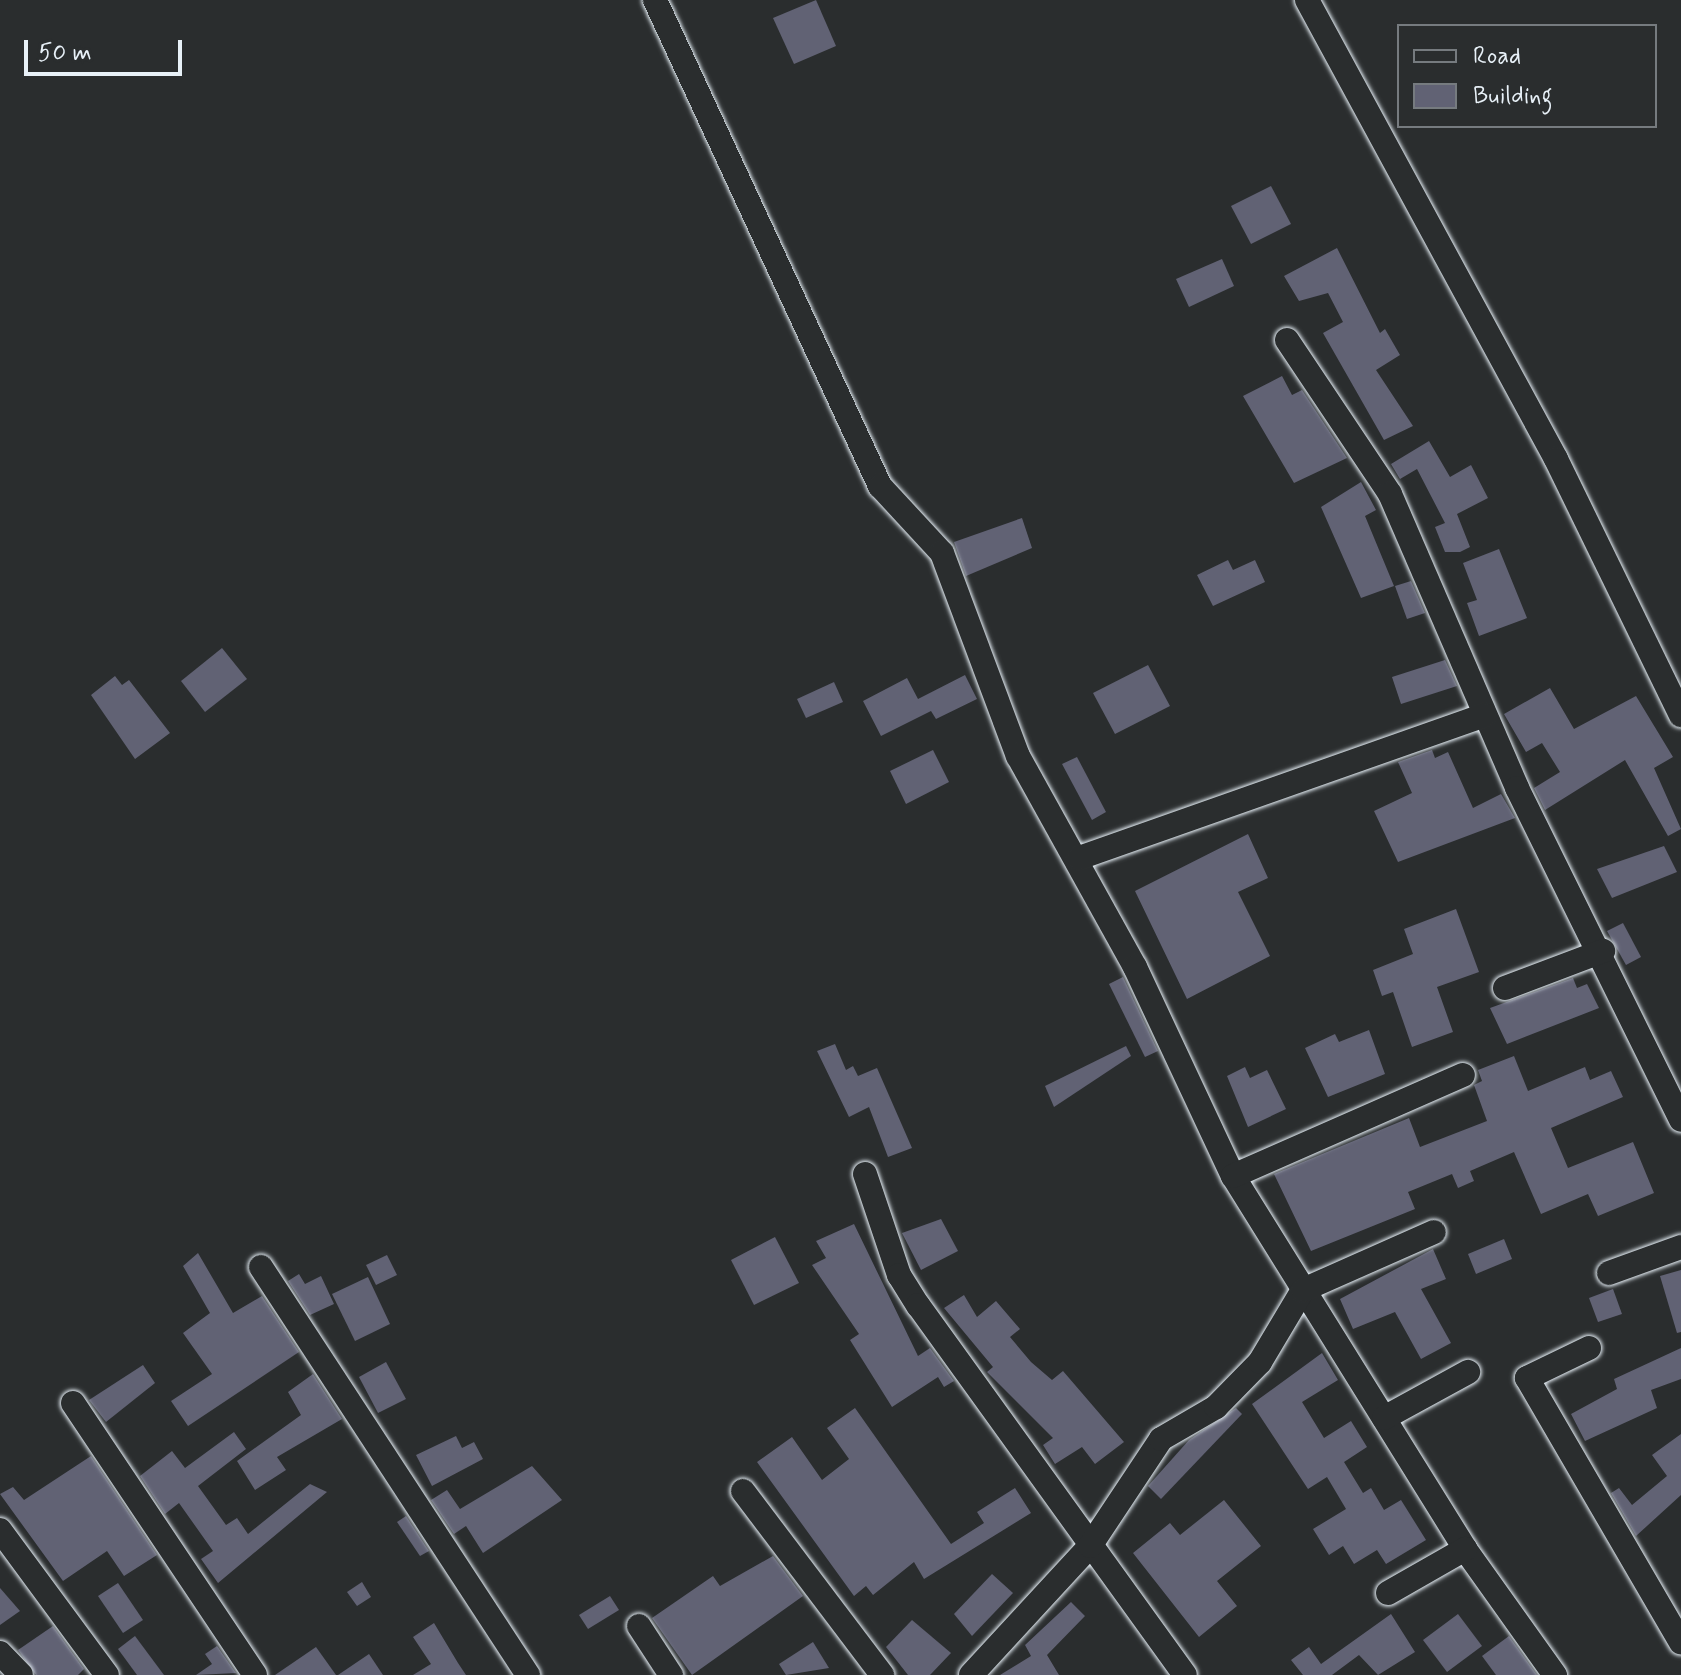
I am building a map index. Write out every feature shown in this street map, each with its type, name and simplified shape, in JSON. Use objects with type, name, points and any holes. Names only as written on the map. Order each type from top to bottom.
[{"type":"street","points":[[655,0],[880,486],[942,553],[1018,756],[1079,858],[1233,1176],[1465,1549],[1555,1675]]},
{"type":"street","points":[[1307,0],[1556,459],[1681,715]]},
{"type":"street","points":[[1287,340],[1390,494],[1485,715],[1603,951],[1681,1120]]},
{"type":"street","points":[[1079,858],[1485,715]]},
{"type":"street","points":[[1505,988],[1603,951]]},
{"type":"street","points":[[1233,1176],[1463,1075]]},
{"type":"street","points":[[865,1174],[899,1275],[1185,1675]]},
{"type":"street","points":[[971,1675],[1090,1546],[1161,1439],[1227,1396],[1260,1362],[1303,1290],[1434,1232]]},
{"type":"street","points":[[1609,1273],[1681,1247]]},
{"type":"street","points":[[261,1267],[528,1675]]},
{"type":"street","points":[[1589,1348],[1527,1378],[1681,1643]]},
{"type":"street","points":[[1384,1418],[1468,1372]]},
{"type":"street","points":[[73,1403],[255,1675]]},
{"type":"street","points":[[743,1491],[882,1675]]},
{"type":"street","points":[[0,1530],[107,1675]]},
{"type":"street","points":[[1388,1593],[1465,1549]]},
{"type":"street","points":[[639,1626],[671,1675]]},
{"type":"street","points":[[0,1653],[21,1675]]},
{"type":"building","points":[[816,0],[836,46],[794,64],[773,18]]},
{"type":"building","points":[[1271,186],[1291,224],[1251,244],[1231,206]]},
{"type":"building","points":[[1337,248],[1380,333],[1385,329],[1400,355],[1376,370],[1413,426],[1384,440],[1323,333],[1343,322],[1328,293],[1299,301],[1284,276]]},
{"type":"building","points":[[1222,259],[1234,286],[1189,307],[1176,279]]},
{"type":"building","points":[[1282,376],[1292,395],[1302,390],[1347,458],[1294,483],[1243,396]]},
{"type":"building","points":[[1429,441],[1450,477],[1471,465],[1488,498],[1457,514],[1470,547],[1460,552],[1445,552],[1435,527],[1445,523],[1417,469],[1400,479],[1391,464]]},
{"type":"building","points":[[1361,482],[1376,510],[1365,516],[1394,586],[1361,598],[1321,507]]},
{"type":"building","points":[[1022,518],[1032,548],[966,576],[954,542]]},
{"type":"building","points":[[1499,549],[1527,618],[1479,636],[1467,603],[1477,600],[1463,563]]},
{"type":"building","points":[[1228,560],[1233,570],[1255,560],[1265,582],[1213,606],[1197,575]]},
{"type":"building","points":[[1411,581],[1425,613],[1407,619],[1395,586]]},
{"type":"building","points":[[222,648],[247,679],[205,712],[181,681]]},
{"type":"building","points":[[1445,660],[1457,686],[1401,704],[1392,677]]},
{"type":"building","points":[[1148,665],[1170,706],[1115,734],[1093,693]]},
{"type":"building","points":[[965,675],[977,699],[936,719],[931,711],[881,736],[863,701],[907,678],[918,699]]},
{"type":"building","points":[[115,676],[122,685],[129,680],[170,733],[135,759],[91,695]]},
{"type":"building","points":[[834,682],[843,702],[806,718],[797,699]]},
{"type":"building","points":[[1550,688],[1574,729],[1636,696],[1673,757],[1654,768],[1681,829],[1668,836],[1625,760],[1545,810],[1534,788],[1560,772],[1542,743],[1526,752],[1504,714]]},
{"type":"building","points":[[933,750],[949,782],[906,804],[890,771]]},
{"type":"building","points":[[1432,750],[1435,758],[1448,752],[1473,808],[1501,794],[1515,818],[1398,862],[1374,811],[1412,793],[1398,762]]},
{"type":"building","points":[[1077,757],[1106,812],[1092,820],[1062,764]]},
{"type":"building","points":[[1248,834],[1268,878],[1238,892],[1270,956],[1187,999],[1135,891]]},
{"type":"building","points":[[1664,846],[1677,872],[1612,898],[1597,869]]},
{"type":"building","points":[[1456,909],[1479,972],[1437,987],[1453,1032],[1412,1047],[1393,992],[1382,996],[1373,970],[1413,954],[1404,929]]},
{"type":"building","points":[[1623,923],[1641,957],[1626,965],[1607,931]]},
{"type":"building","points":[[1123,977],[1158,1051],[1145,1057],[1109,984]]},
{"type":"building","points":[[1573,978],[1577,988],[1587,984],[1599,1008],[1507,1044],[1490,1008]]},
{"type":"building","points":[[1369,1030],[1385,1074],[1328,1097],[1305,1048],[1335,1034],[1339,1042]]},
{"type":"building","points":[[835,1044],[846,1070],[853,1066],[858,1076],[877,1068],[912,1148],[888,1157],[869,1107],[849,1117],[817,1051]]},
{"type":"building","points":[[1126,1046],[1131,1056],[1054,1107],[1045,1086]]},
{"type":"building","points":[[1514,1056],[1528,1091],[1585,1067],[1590,1080],[1611,1071],[1623,1097],[1551,1128],[1568,1168],[1633,1142],[1654,1193],[1598,1216],[1588,1194],[1541,1214],[1514,1152],[1470,1171],[1474,1181],[1458,1188],[1452,1174],[1408,1192],[1415,1209],[1311,1251],[1274,1174],[1409,1118],[1420,1147],[1487,1121],[1474,1085],[1482,1081],[1478,1070]]},
{"type":"building","points":[[1245,1067],[1250,1078],[1267,1070],[1286,1109],[1248,1127],[1227,1076]]},
{"type":"building","points":[[941,1219],[958,1251],[921,1270],[902,1233]]},
{"type":"building","points":[[854,1224],[918,1356],[930,1348],[954,1381],[944,1387],[938,1377],[892,1407],[850,1340],[859,1334],[812,1265],[826,1258],[816,1241]]},
{"type":"building","points":[[775,1237],[799,1283],[754,1305],[731,1260]]},
{"type":"building","points":[[1504,1239],[1512,1259],[1476,1274],[1468,1254]]},
{"type":"building","points":[[1433,1249],[1446,1279],[1421,1289],[1451,1343],[1421,1359],[1395,1312],[1353,1329],[1340,1299]]},
{"type":"building","points":[[198,1253],[233,1313],[262,1296],[299,1352],[188,1426],[171,1401],[212,1374],[183,1333],[210,1313],[183,1266]]},
{"type":"building","points":[[387,1255],[397,1275],[376,1285],[366,1265]]},
{"type":"building","points":[[1681,1270],[1681,1332],[1677,1333],[1660,1276]]},
{"type":"building","points":[[299,1274],[305,1284],[321,1276],[334,1304],[310,1315],[288,1281]]},
{"type":"building","points":[[368,1277],[390,1324],[355,1341],[332,1294]]},
{"type":"building","points":[[1613,1289],[1622,1314],[1598,1322],[1589,1298]]},
{"type":"building","points":[[964,1295],[977,1317],[996,1301],[1020,1329],[1010,1337],[1031,1362],[1052,1380],[1063,1371],[1124,1442],[1095,1464],[1082,1447],[1055,1464],[1043,1445],[1053,1438],[987,1372],[993,1367],[944,1308]]},
{"type":"building","points":[[1681,1348],[1681,1379],[1651,1390],[1657,1408],[1585,1441],[1571,1414],[1617,1389],[1614,1379]]},
{"type":"building","points":[[1322,1353],[1338,1380],[1302,1402],[1324,1438],[1351,1421],[1367,1447],[1344,1462],[1363,1493],[1371,1488],[1384,1510],[1401,1500],[1426,1540],[1386,1564],[1377,1550],[1354,1564],[1343,1546],[1329,1555],[1313,1529],[1346,1509],[1327,1477],[1308,1489],[1252,1404]]},
{"type":"building","points":[[386,1362],[406,1399],[378,1413],[359,1377]]},
{"type":"building","points":[[143,1365],[155,1383],[106,1422],[89,1400]]},
{"type":"building","points":[[313,1374],[342,1419],[277,1457],[286,1470],[255,1490],[237,1461],[301,1415],[288,1392]]},
{"type":"building","points":[[855,1408],[951,1544],[984,1523],[977,1512],[1015,1488],[1031,1513],[924,1579],[914,1562],[873,1595],[866,1586],[854,1596],[757,1462],[792,1437],[822,1480],[849,1459],[827,1428]]},
{"type":"building","points":[[1236,1408],[1242,1414],[1161,1499],[1148,1486],[1189,1440]]},
{"type":"building","points":[[234,1432],[246,1449],[198,1486],[226,1525],[237,1518],[248,1534],[310,1484],[327,1492],[218,1583],[201,1559],[213,1551],[179,1503],[165,1514],[140,1476],[172,1451],[185,1468]]},
{"type":"building","points":[[1681,1434],[1681,1495],[1636,1536],[1611,1493],[1619,1488],[1632,1505],[1667,1476],[1652,1455]]},
{"type":"building","points":[[456,1436],[462,1448],[474,1442],[483,1459],[432,1486],[416,1455]]},
{"type":"building","points":[[91,1456],[157,1555],[124,1576],[107,1551],[63,1581],[0,1494],[13,1487],[24,1500]]},
{"type":"building","points":[[532,1466],[562,1500],[483,1553],[466,1526],[454,1534],[431,1500],[447,1490],[460,1509]]},
{"type":"building","points":[[1224,1500],[1261,1546],[1217,1581],[1237,1606],[1199,1637],[1133,1553],[1170,1523],[1180,1535]]},
{"type":"building","points":[[406,1516],[429,1551],[420,1556],[397,1522]]},
{"type":"building","points":[[773,1556],[803,1596],[692,1675],[652,1618],[713,1576],[720,1586]]},
{"type":"building","points":[[992,1574],[1013,1593],[972,1636],[954,1614]]},
{"type":"building","points":[[362,1582],[371,1597],[357,1606],[347,1592]]},
{"type":"building","points":[[118,1583],[143,1620],[123,1633],[98,1596]]},
{"type":"building","points":[[0,1588],[20,1611],[0,1625]]},
{"type":"building","points":[[610,1596],[619,1610],[588,1629],[579,1615]]},
{"type":"building","points":[[1071,1602],[1085,1616],[1047,1655],[1059,1675],[1000,1675],[1031,1656],[1025,1645]]},
{"type":"building","points":[[1391,1614],[1415,1652],[1378,1675],[1359,1655],[1332,1675],[1303,1675],[1291,1660],[1309,1647],[1321,1664]]},
{"type":"building","points":[[1458,1614],[1482,1646],[1447,1672],[1423,1640]]},
{"type":"building","points":[[912,1620],[951,1653],[930,1675],[908,1675],[886,1647]]},
{"type":"building","points":[[434,1623],[466,1675],[413,1675],[431,1664],[413,1637]]},
{"type":"building","points":[[53,1626],[84,1669],[78,1675],[36,1675],[18,1650]]},
{"type":"building","points":[[135,1636],[164,1675],[137,1675],[118,1649]]},
{"type":"building","points":[[1509,1636],[1537,1675],[1496,1675],[1482,1656]]},
{"type":"building","points":[[813,1642],[829,1668],[786,1675],[779,1664]]},
{"type":"building","points":[[217,1646],[236,1673],[196,1675],[212,1664],[205,1654]]},
{"type":"building","points":[[316,1647],[336,1675],[275,1675]]},
{"type":"building","points":[[369,1654],[383,1675],[338,1675]]}]
